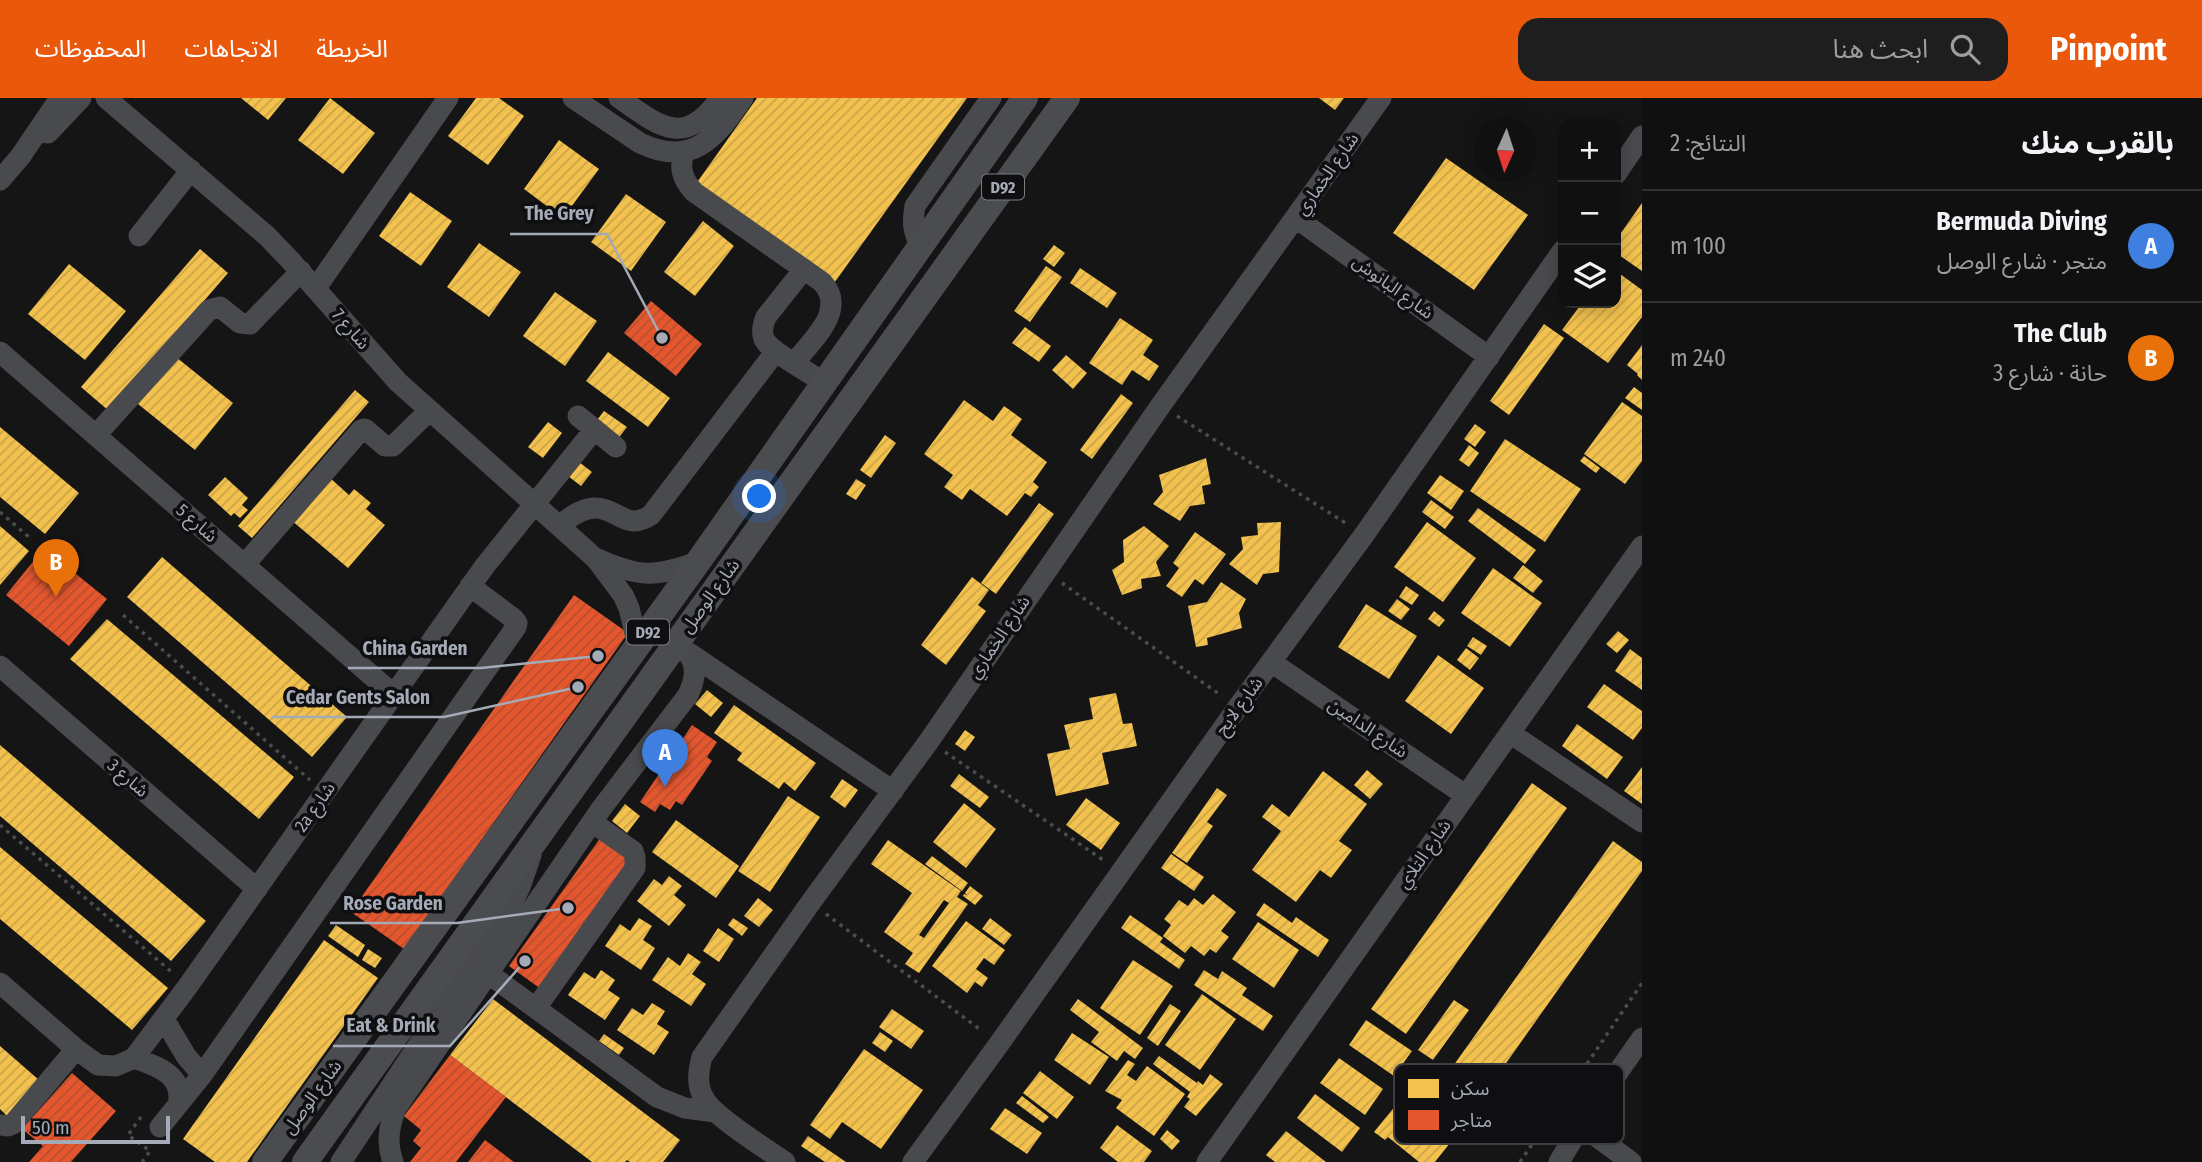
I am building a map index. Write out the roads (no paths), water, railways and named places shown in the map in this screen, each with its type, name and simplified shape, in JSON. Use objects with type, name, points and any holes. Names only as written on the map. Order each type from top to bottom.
[{"type":"main road","name":"شارع الوصل","points":[[265,1162],[698,562],[1025,98]]},
{"type":"main road","name":"شارع الوصل","points":[[305,1162],[536,839],[683,648],[1066,98]]},
{"type":"street","points":[[0,180],[20,157],[60,98]]},
{"type":"street","points":[[20,157],[41,140],[81,98]]},
{"type":"street","name":"شارع 7","points":[[106,98],[243,214],[301,271],[398,382],[596,559],[629,608],[638,646]]},
{"type":"street","points":[[316,288],[448,98]]},
{"type":"street","points":[[573,98],[640,143],[661,151],[684,151],[705,143],[723,128],[743,98]]},
{"type":"street","points":[[619,98],[651,121],[669,128],[688,127],[705,118],[720,98]]},
{"type":"street","points":[[920,247],[912,220],[915,206],[992,98]]},
{"type":"street","name":"شارع الخماري","points":[[785,1162],[715,1112],[705,1100],[699,1087],[698,1071],[702,1057],[929,741],[1161,405],[1381,98]]},
{"type":"street","points":[[1621,167],[1642,136]]},
{"type":"street","points":[[684,151],[682,173],[686,184],[694,192],[828,288],[833,304],[827,321],[794,363]]},
{"type":"street","points":[[139,236],[191,170]]},
{"type":"street","name":"شارع البانوش","points":[[1296,218],[1489,357]]},
{"type":"street","name":"شارع لايح","points":[[913,1162],[1364,535],[1558,257]]},
{"type":"street","points":[[804,269],[763,323],[763,337],[776,351],[825,383]]},
{"type":"street","points":[[96,435],[209,310],[220,307],[240,323],[250,324],[301,271]]},
{"type":"street","points":[[559,526],[575,514],[594,508],[604,509],[629,521],[645,520],[776,351]]},
{"type":"street","name":"شارع 5","points":[[0,352],[394,695]]},
{"type":"street","points":[[244,564],[361,430],[367,430],[385,446],[393,446],[429,411]]},
{"type":"street","name":"2a شارع","points":[[134,1058],[188,986],[470,586],[534,504],[586,423],[617,447]]},
{"type":"street","name":"شارع التلاي","points":[[1207,1162],[1642,546]]},
{"type":"street","name":"شارع 7","points":[[596,559],[621,569],[648,575],[673,571],[698,562]]},
{"type":"street","points":[[160,1127],[202,1075],[516,628],[517,622],[514,619],[470,586]]},
{"type":"street","points":[[683,648],[893,791]]},
{"type":"street","points":[[346,1158],[421,1056],[489,974],[592,822],[688,695],[694,666],[683,648]]},
{"type":"street","name":"شارع الدامين","points":[[1271,662],[1465,794]]},
{"type":"street","name":"شارع 3","points":[[0,666],[257,888]]},
{"type":"street","points":[[1510,733],[1642,822]]},
{"type":"street","points":[[536,1008],[635,868],[633,851],[592,822]]},
{"type":"street","points":[[393,1162],[389,1144],[391,1119],[421,1056],[511,905],[536,839]]},
{"type":"street","points":[[489,974],[657,1097],[685,1108],[715,1112]]},
{"type":"street","points":[[0,983],[98,1065],[124,1064],[134,1058],[159,1068],[175,1080],[179,1092],[178,1105]]},
{"type":"street","points":[[164,1019],[186,1056],[202,1075]]},
{"type":"street","points":[[1624,1064],[1642,1038]]},
{"type":"street","points":[[0,1125],[13,1124],[76,1049]]},
{"type":"street","points":[[1559,1162],[1570,1144]]},
{"type":"street","points":[[1607,1144],[1631,1162]]},
{"type":"place","name":"The Grey","points":[[662,338]]},
{"type":"place","name":"The Club","points":[[56,597]]},
{"type":"place","name":"China Garden","points":[[598,656]]},
{"type":"place","name":"Cedar Gents Salon","points":[[578,687]]},
{"type":"place","name":"Bermuda Diving","points":[[665,787]]},
{"type":"place","name":"Rose Garden","points":[[568,908]]},
{"type":"place","name":"Eat & Drink","points":[[525,961]]}]
